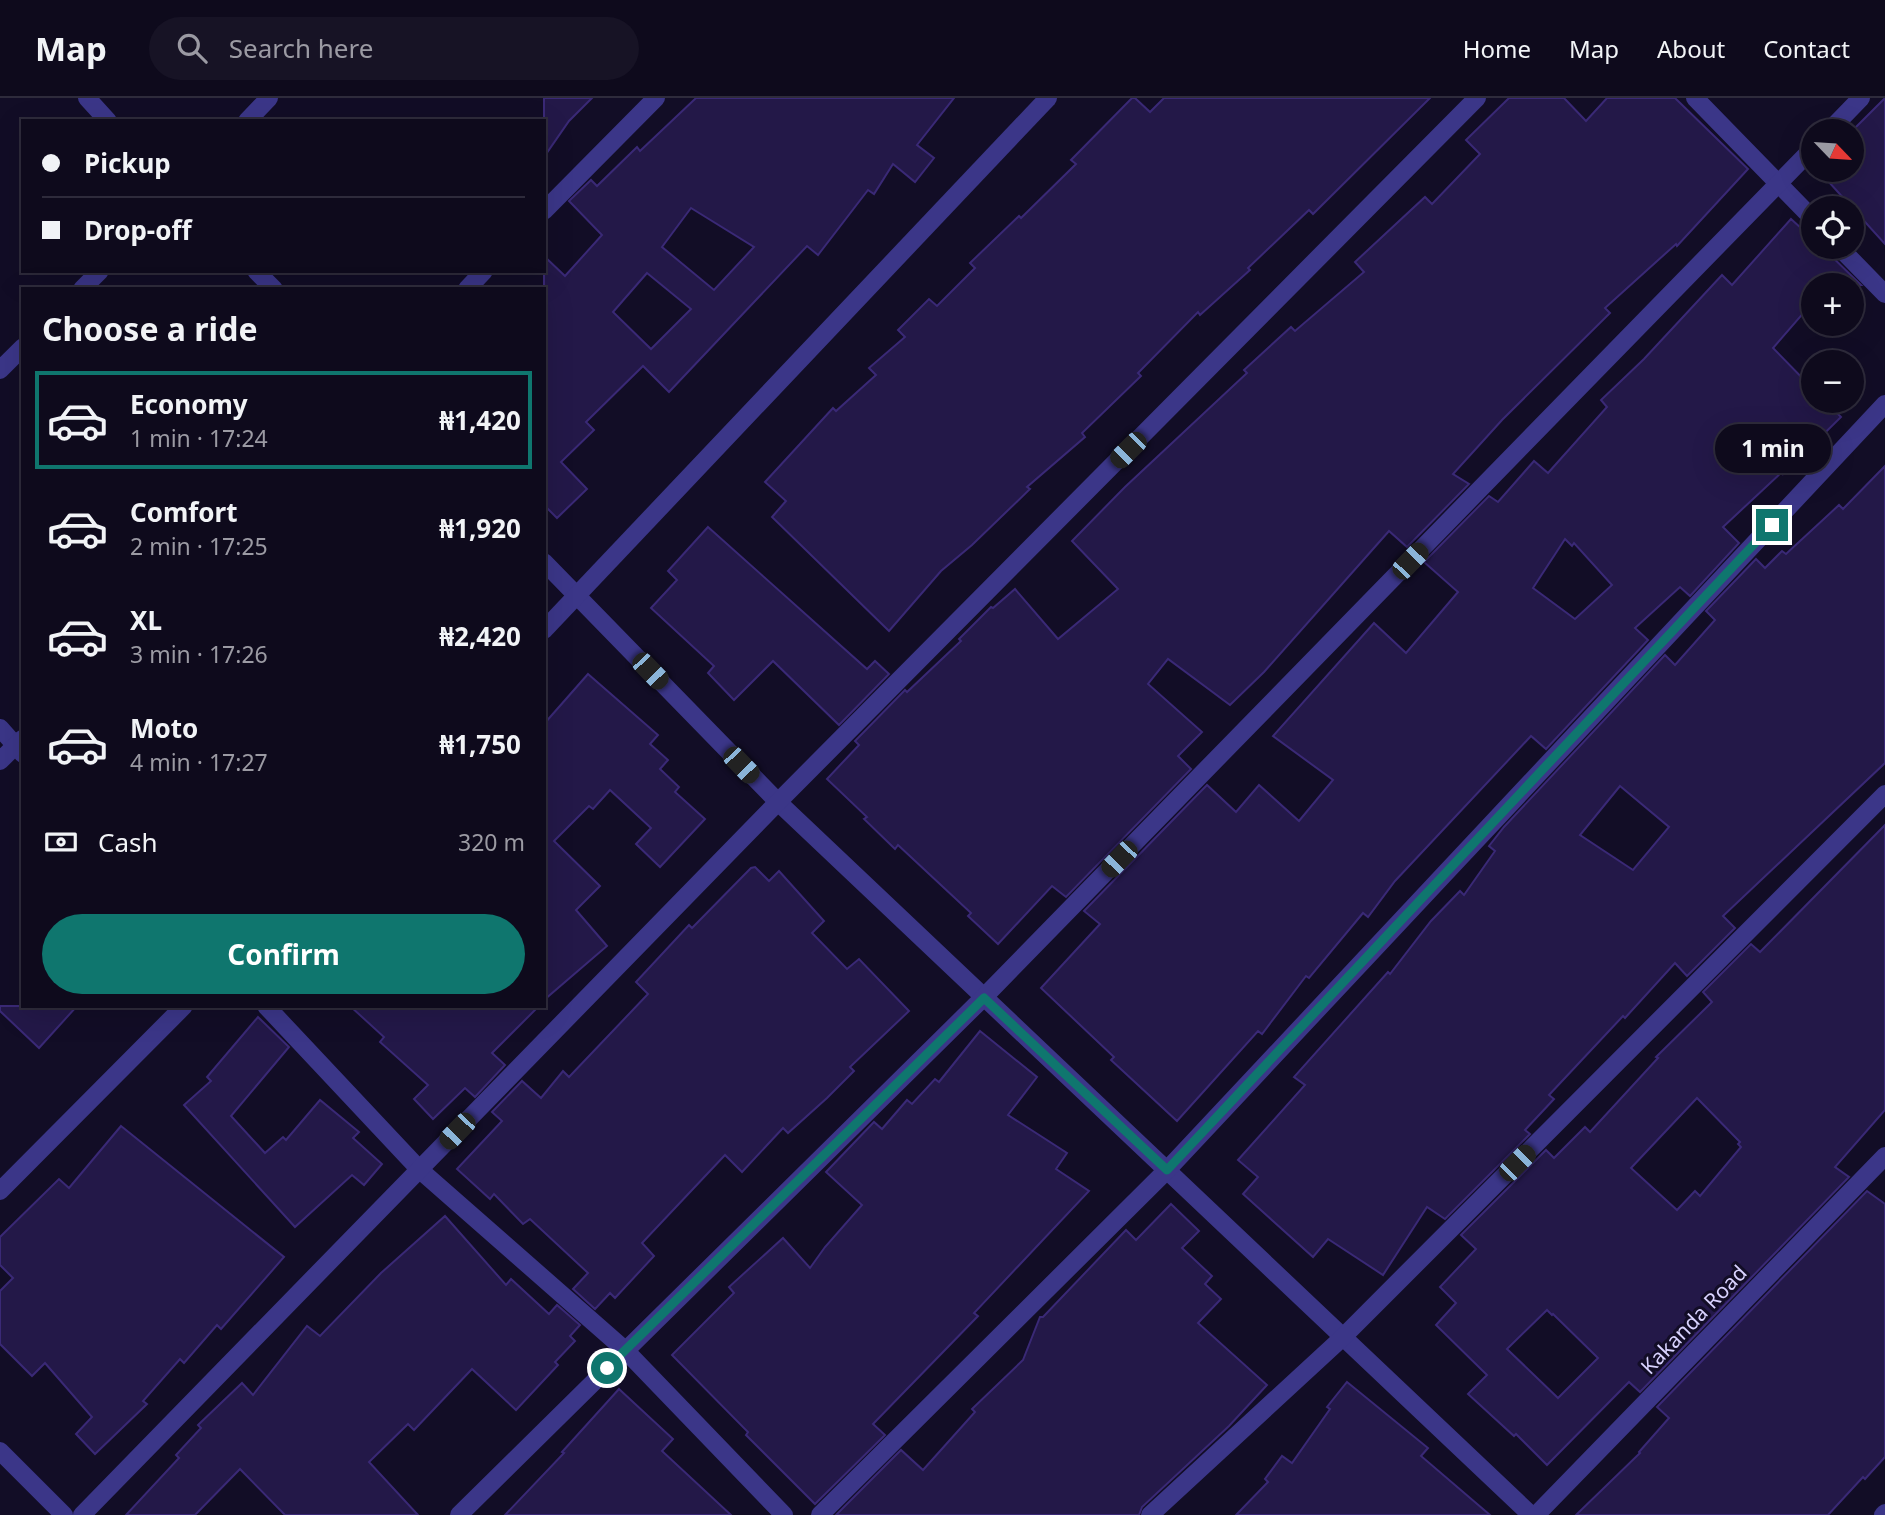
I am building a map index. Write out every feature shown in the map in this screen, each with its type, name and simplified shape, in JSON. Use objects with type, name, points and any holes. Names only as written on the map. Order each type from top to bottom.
[{"type":"street","points":[[87,98],[106,119]]},
{"type":"street","points":[[249,119],[268,98]]},
{"type":"street","points":[[546,209],[656,98]]},
{"type":"street","points":[[546,628],[1048,98]]},
{"type":"street","points":[[82,1515],[778,802],[1477,98]]},
{"type":"street","points":[[1695,98],[1801,207]]},
{"type":"street","points":[[1841,119],[1861,98]]},
{"type":"street","points":[[459,1515],[984,998],[1801,161]]},
{"type":"street","points":[[1851,259],[1885,294]]},
{"type":"street","points":[[84,287],[98,273]]},
{"type":"street","points":[[258,273],[272,287]]},
{"type":"street","points":[[469,287],[482,273]]},
{"type":"street","points":[[0,370],[21,349]]},
{"type":"street","points":[[820,1515],[1167,1170],[1885,404]]},
{"type":"street","points":[[546,564],[778,802],[1342,1338],[1533,1515]]},
{"type":"street","points":[[0,728],[20,746],[0,761]]},
{"type":"street","points":[[1150,1515],[1342,1338],[1885,794]]},
{"type":"street","points":[[0,1191],[182,1008]]},
{"type":"street","points":[[268,1008],[420,1170],[625,1350],[784,1515]]},
{"type":"street","name":"Kakanda Road","points":[[1533,1515],[1885,1156]]},
{"type":"street","points":[[0,1451],[64,1515]]},
{"type":"building","points":[[544,98],[592,98],[569,121],[546,154]]},
{"type":"building","points":[[696,98],[954,98],[917,145],[934,158],[915,182],[893,164],[874,194],[868,190],[818,255],[807,246],[669,392],[643,366],[586,422],[594,430],[561,462],[587,489],[557,518],[546,507],[546,258],[565,276],[602,235],[569,201],[591,180],[597,186],[637,147],[640,151]],"holes":[[[691,208],[754,247],[714,290],[662,247]],[[647,273],[691,309],[651,349],[613,312]]]},
{"type":"building","points":[[1132,98],[1150,112],[1164,98],[1430,98],[1313,214],[1309,210],[1248,268],[1250,270],[1200,315],[1198,312],[1138,373],[1141,376],[1082,433],[1085,437],[1027,487],[1030,489],[941,571],[889,631],[772,517],[786,501],[765,482],[833,408],[836,411],[876,375],[869,368],[905,337],[898,330],[929,299],[937,306],[975,268],[970,263],[1076,164],[1071,160]]},
{"type":"building","points":[[1509,98],[1564,98],[1586,121],[1607,98],[1675,98],[1748,169],[1677,246],[1676,244],[1605,308],[1610,313],[1502,420],[1453,474],[1469,484],[1407,547],[1389,531],[1264,672],[1230,705],[1168,659],[1148,684],[1202,732],[1178,756],[1191,769],[1066,897],[1052,886],[998,944],[968,916],[971,913],[898,845],[895,849],[864,819],[867,817],[827,779],[859,745],[855,741],[905,690],[907,692],[961,641],[959,639],[991,607],[1015,589],[1058,639],[1118,589],[1072,541],[1125,487],[1247,373],[1244,370],[1291,327],[1295,331],[1364,272],[1355,262],[1425,197],[1432,204],[1480,154],[1466,140]]},
{"type":"building","points":[[1885,98],[1885,244],[1864,221],[1864,196],[1842,196],[1829,182],[1864,182],[1864,119]]},
{"type":"building","points":[[1791,219],[1801,228],[1801,259],[1834,259],[1849,273],[1801,273],[1801,316],[1773,348],[1801,377],[1801,413],[1837,413],[1841,417],[1783,474],[1782,472],[1723,527],[1739,543],[1690,596],[1680,587],[1635,628],[1648,640],[1546,749],[1531,736],[1395,881],[1368,917],[1363,913],[1309,978],[1306,976],[1262,1034],[1258,1031],[1177,1121],[1111,1060],[1114,1057],[1041,988],[1100,924],[1084,911],[1207,785],[1236,812],[1259,785],[1299,821],[1333,780],[1273,736],[1374,623],[1406,653],[1458,592],[1424,562],[1489,496],[1498,502],[1534,461],[1548,473],[1607,407],[1601,400],[1644,359],[1722,275],[1732,285]],"holes":[[[1565,539],[1572,546],[1574,543],[1612,585],[1575,619],[1533,588]]]},
{"type":"building","points":[[1885,466],[1885,763],[1723,916],[1735,928],[1687,976],[1675,963],[1625,1018],[1623,1016],[1549,1095],[1554,1099],[1525,1130],[1530,1134],[1445,1219],[1427,1207],[1383,1275],[1328,1239],[1313,1257],[1243,1194],[1258,1177],[1238,1160],[1305,1085],[1294,1077],[1388,972],[1390,974],[1431,921],[1460,891],[1464,895],[1495,851],[1489,846],[1504,827],[1665,655],[1675,665],[1715,620],[1706,611],[1756,559],[1765,568],[1782,551],[1786,554],[1839,505],[1843,509]],"holes":[[[1620,786],[1669,827],[1633,870],[1580,835]]]},
{"type":"building","points":[[708,527],[867,669],[875,661],[889,674],[839,725],[773,661],[734,700],[708,673],[714,666],[651,608],[677,580],[668,571]]},
{"type":"building","points":[[588,674],[658,735],[650,744],[668,760],[660,769],[679,787],[675,792],[705,819],[660,867],[636,844],[651,828],[610,790],[593,809],[589,806],[554,841],[600,886],[576,910],[607,946],[546,998],[546,722]]},
{"type":"building","points":[[1885,825],[1885,1110],[1835,1167],[1849,1177],[1640,1392],[1629,1382],[1547,1465],[1516,1434],[1514,1436],[1468,1394],[1487,1375],[1436,1325],[1456,1303],[1440,1287],[1476,1249],[1461,1235],[1546,1150],[1554,1158],[1585,1127],[1590,1132],[1658,1058],[1656,1057],[1712,1002],[1703,992],[1751,944],[1760,952]],"holes":[[[1697,1098],[1740,1142],[1738,1144],[1741,1147],[1700,1196],[1695,1191],[1677,1210],[1631,1168]],[[1547,1310],[1598,1358],[1558,1398],[1507,1349]]]},
{"type":"building","points":[[755,867],[769,881],[779,871],[824,921],[812,933],[847,969],[859,959],[909,1011],[850,1067],[854,1071],[827,1098],[788,1133],[783,1128],[742,1172],[725,1155],[642,1243],[654,1256],[615,1298],[610,1293],[595,1309],[573,1289],[588,1273],[530,1219],[523,1224],[494,1194],[490,1199],[457,1169],[502,1121],[492,1112],[522,1081],[541,1098],[563,1071],[569,1077],[648,994],[636,982],[689,925],[692,928]]},
{"type":"building","points":[[0,1006],[75,1008],[39,1048],[0,1011]]},
{"type":"building","points":[[352,1008],[537,1008],[492,1053],[505,1065],[475,1097],[465,1088],[433,1119],[414,1099],[428,1085],[380,1042],[384,1037]]},
{"type":"building","points":[[258,1017],[289,1047],[231,1116],[265,1153],[283,1137],[286,1140],[320,1100],[359,1132],[353,1138],[382,1164],[364,1185],[352,1175],[295,1227],[184,1105],[211,1081],[207,1077]]},
{"type":"building","points":[[980,1031],[1037,1077],[1008,1115],[1067,1153],[1056,1169],[1089,1191],[974,1313],[978,1316],[873,1424],[885,1435],[815,1504],[672,1355],[734,1293],[729,1287],[783,1238],[810,1268],[862,1205],[826,1172],[874,1122],[882,1129],[907,1100],[912,1104],[935,1079],[939,1082]]},
{"type":"building","points":[[121,1126],[284,1257],[221,1329],[217,1325],[184,1363],[180,1359],[143,1401],[147,1404],[95,1454],[76,1434],[92,1417],[45,1363],[32,1376],[0,1344],[0,1291],[13,1278],[0,1265],[0,1237],[59,1179],[69,1188]]},
{"type":"building","points":[[1867,1191],[1885,1204],[1885,1457],[1828,1515],[1576,1515],[1640,1453],[1669,1418],[1657,1407]]},
{"type":"building","points":[[1171,1204],[1199,1231],[1182,1248],[1212,1276],[1205,1284],[1221,1299],[1198,1323],[1267,1385],[1229,1426],[1142,1507],[1139,1515],[836,1515],[901,1450],[923,1470],[975,1412],[972,1409],[1023,1360],[1040,1317],[1043,1317],[1126,1230],[1136,1240]]},
{"type":"building","points":[[445,1216],[506,1285],[511,1279],[549,1314],[557,1305],[580,1325],[570,1336],[575,1341],[555,1362],[558,1365],[516,1410],[472,1369],[414,1430],[408,1424],[369,1462],[418,1515],[285,1515],[240,1469],[195,1515],[126,1515],[179,1458],[176,1455],[201,1428],[198,1425],[242,1383],[253,1395],[307,1326],[320,1336],[381,1273]]},
{"type":"building","points":[[1347,1382],[1428,1448],[1421,1456],[1490,1515],[1236,1515],[1268,1482],[1265,1479],[1282,1456],[1292,1463],[1330,1409],[1327,1407]]},
{"type":"building","points":[[619,1389],[673,1439],[662,1451],[731,1515],[505,1515],[564,1453],[562,1452]]},
{"type":"route","points":[[607,1368],[984,998],[1167,1170],[1772,525]]}]
